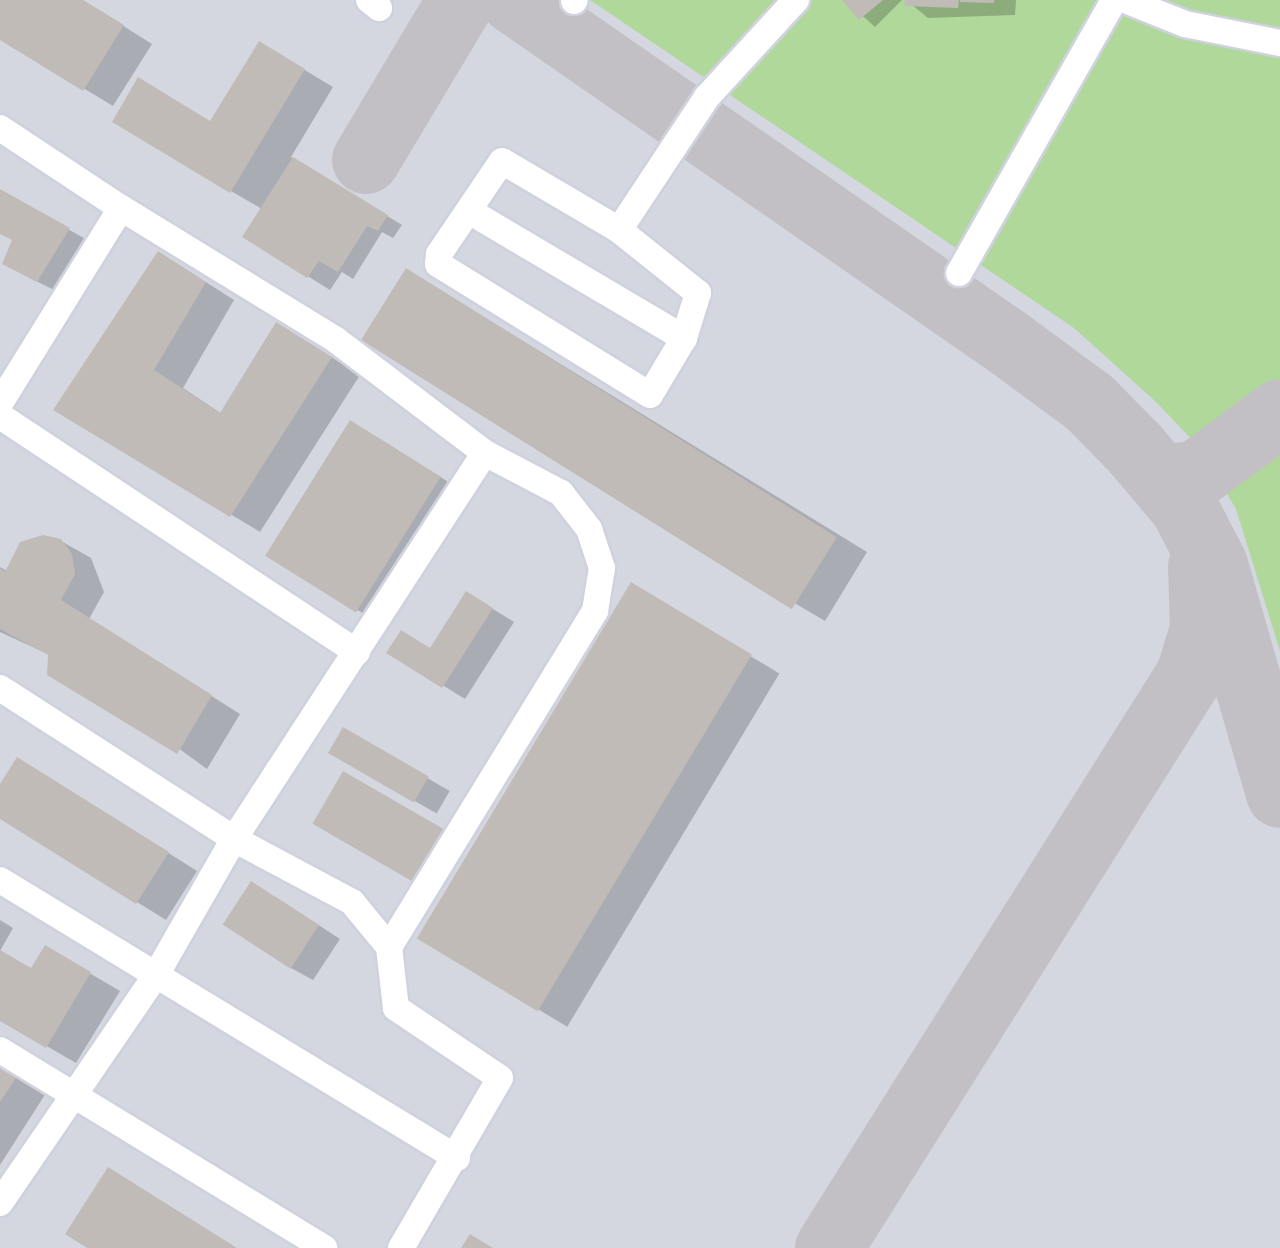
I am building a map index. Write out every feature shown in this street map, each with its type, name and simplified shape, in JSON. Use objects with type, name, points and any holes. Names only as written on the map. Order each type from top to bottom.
[{"type":"lane","points":[[619,230],[707,97],[796,0]]},
{"type":"lane","points":[[960,273],[1114,0]]},
{"type":"lane","points":[[1125,0],[1185,24],[1280,43]]},
{"type":"lane","points":[[0,128],[121,208],[336,340],[485,453],[561,493],[589,529],[602,568],[595,611],[389,947]]},
{"type":"lane","points":[[502,161],[619,230],[698,293],[684,338],[650,395],[438,264],[502,161]]},
{"type":"lane","points":[[0,403],[121,208]]},
{"type":"lane","points":[[469,211],[684,338]]},
{"type":"lane","points":[[0,416],[357,652]]},
{"type":"lane","points":[[0,1203],[156,975],[234,839],[485,453]]},
{"type":"lane","points":[[0,688],[234,839],[352,902],[389,947],[396,1008],[500,1078],[457,1158],[401,1248]]},
{"type":"lane","points":[[0,880],[457,1158]]},
{"type":"lane","points":[[0,1050],[324,1248]]},
{"type":"shaded area","points":[[0,0],[1280,0],[1280,1248],[0,1248]]},
{"type":"green space","points":[[590,0],[1280,0],[1280,651],[1236,509],[1199,447],[1156,402],[1074,328]]},
{"type":"building","points":[[0,0],[83,0],[124,25],[83,91],[0,40]]},
{"type":"building","points":[[842,0],[883,0],[859,20]]},
{"type":"building","points":[[905,0],[959,0],[958,8],[904,6]]},
{"type":"building","points":[[994,0],[994,3],[960,2]]},
{"type":"building","points":[[259,41],[305,69],[230,193],[112,122],[138,77],[210,121]]},
{"type":"building","points":[[293,157],[388,215],[378,231],[367,226],[338,272],[319,261],[307,278],[242,237]]},
{"type":"building","points":[[0,189],[70,228],[37,282],[2,264],[12,240],[0,234]]},
{"type":"building","points":[[158,251],[206,282],[154,370],[220,413],[276,322],[332,357],[230,517],[53,410]]},
{"type":"building","points":[[406,268],[837,537],[792,609],[361,340]]},
{"type":"building","points":[[350,420],[441,477],[356,612],[265,556]]},
{"type":"building","points":[[43,535],[61,539],[72,554],[75,574],[61,600],[212,695],[177,754],[47,675],[48,655],[0,629],[0,568],[5,572],[20,542]]},
{"type":"building","points":[[631,582],[752,655],[538,1011],[417,939]]},
{"type":"building","points":[[466,591],[493,608],[442,688],[386,653],[401,630],[430,648]]},
{"type":"building","points":[[343,727],[429,776],[414,802],[328,753]]},
{"type":"building","points":[[17,757],[169,852],[136,904],[0,819],[0,784]]},
{"type":"building","points":[[343,771],[445,830],[415,883],[312,824]]},
{"type":"building","points":[[251,881],[319,925],[291,969],[223,925]]},
{"type":"building","points":[[45,945],[91,972],[46,1048],[0,1021],[0,950],[31,968]]},
{"type":"building","points":[[0,1059],[20,1072],[0,1102]]},
{"type":"building","points":[[108,1167],[237,1248],[87,1248],[65,1234]]},
{"type":"building","points":[[470,1234],[493,1248],[461,1248]]},
{"type":"taxiway","points":[[514,0],[1010,344],[1090,403],[1136,450],[1184,507],[1214,565],[1280,794]]},
{"type":"taxiway","points":[[366,160],[461,1]]},
{"type":"taxiway","points":[[1162,478],[1196,475],[1280,413]]},
{"type":"taxiway","points":[[829,1248],[1190,675],[1204,629],[1202,566]]}]
